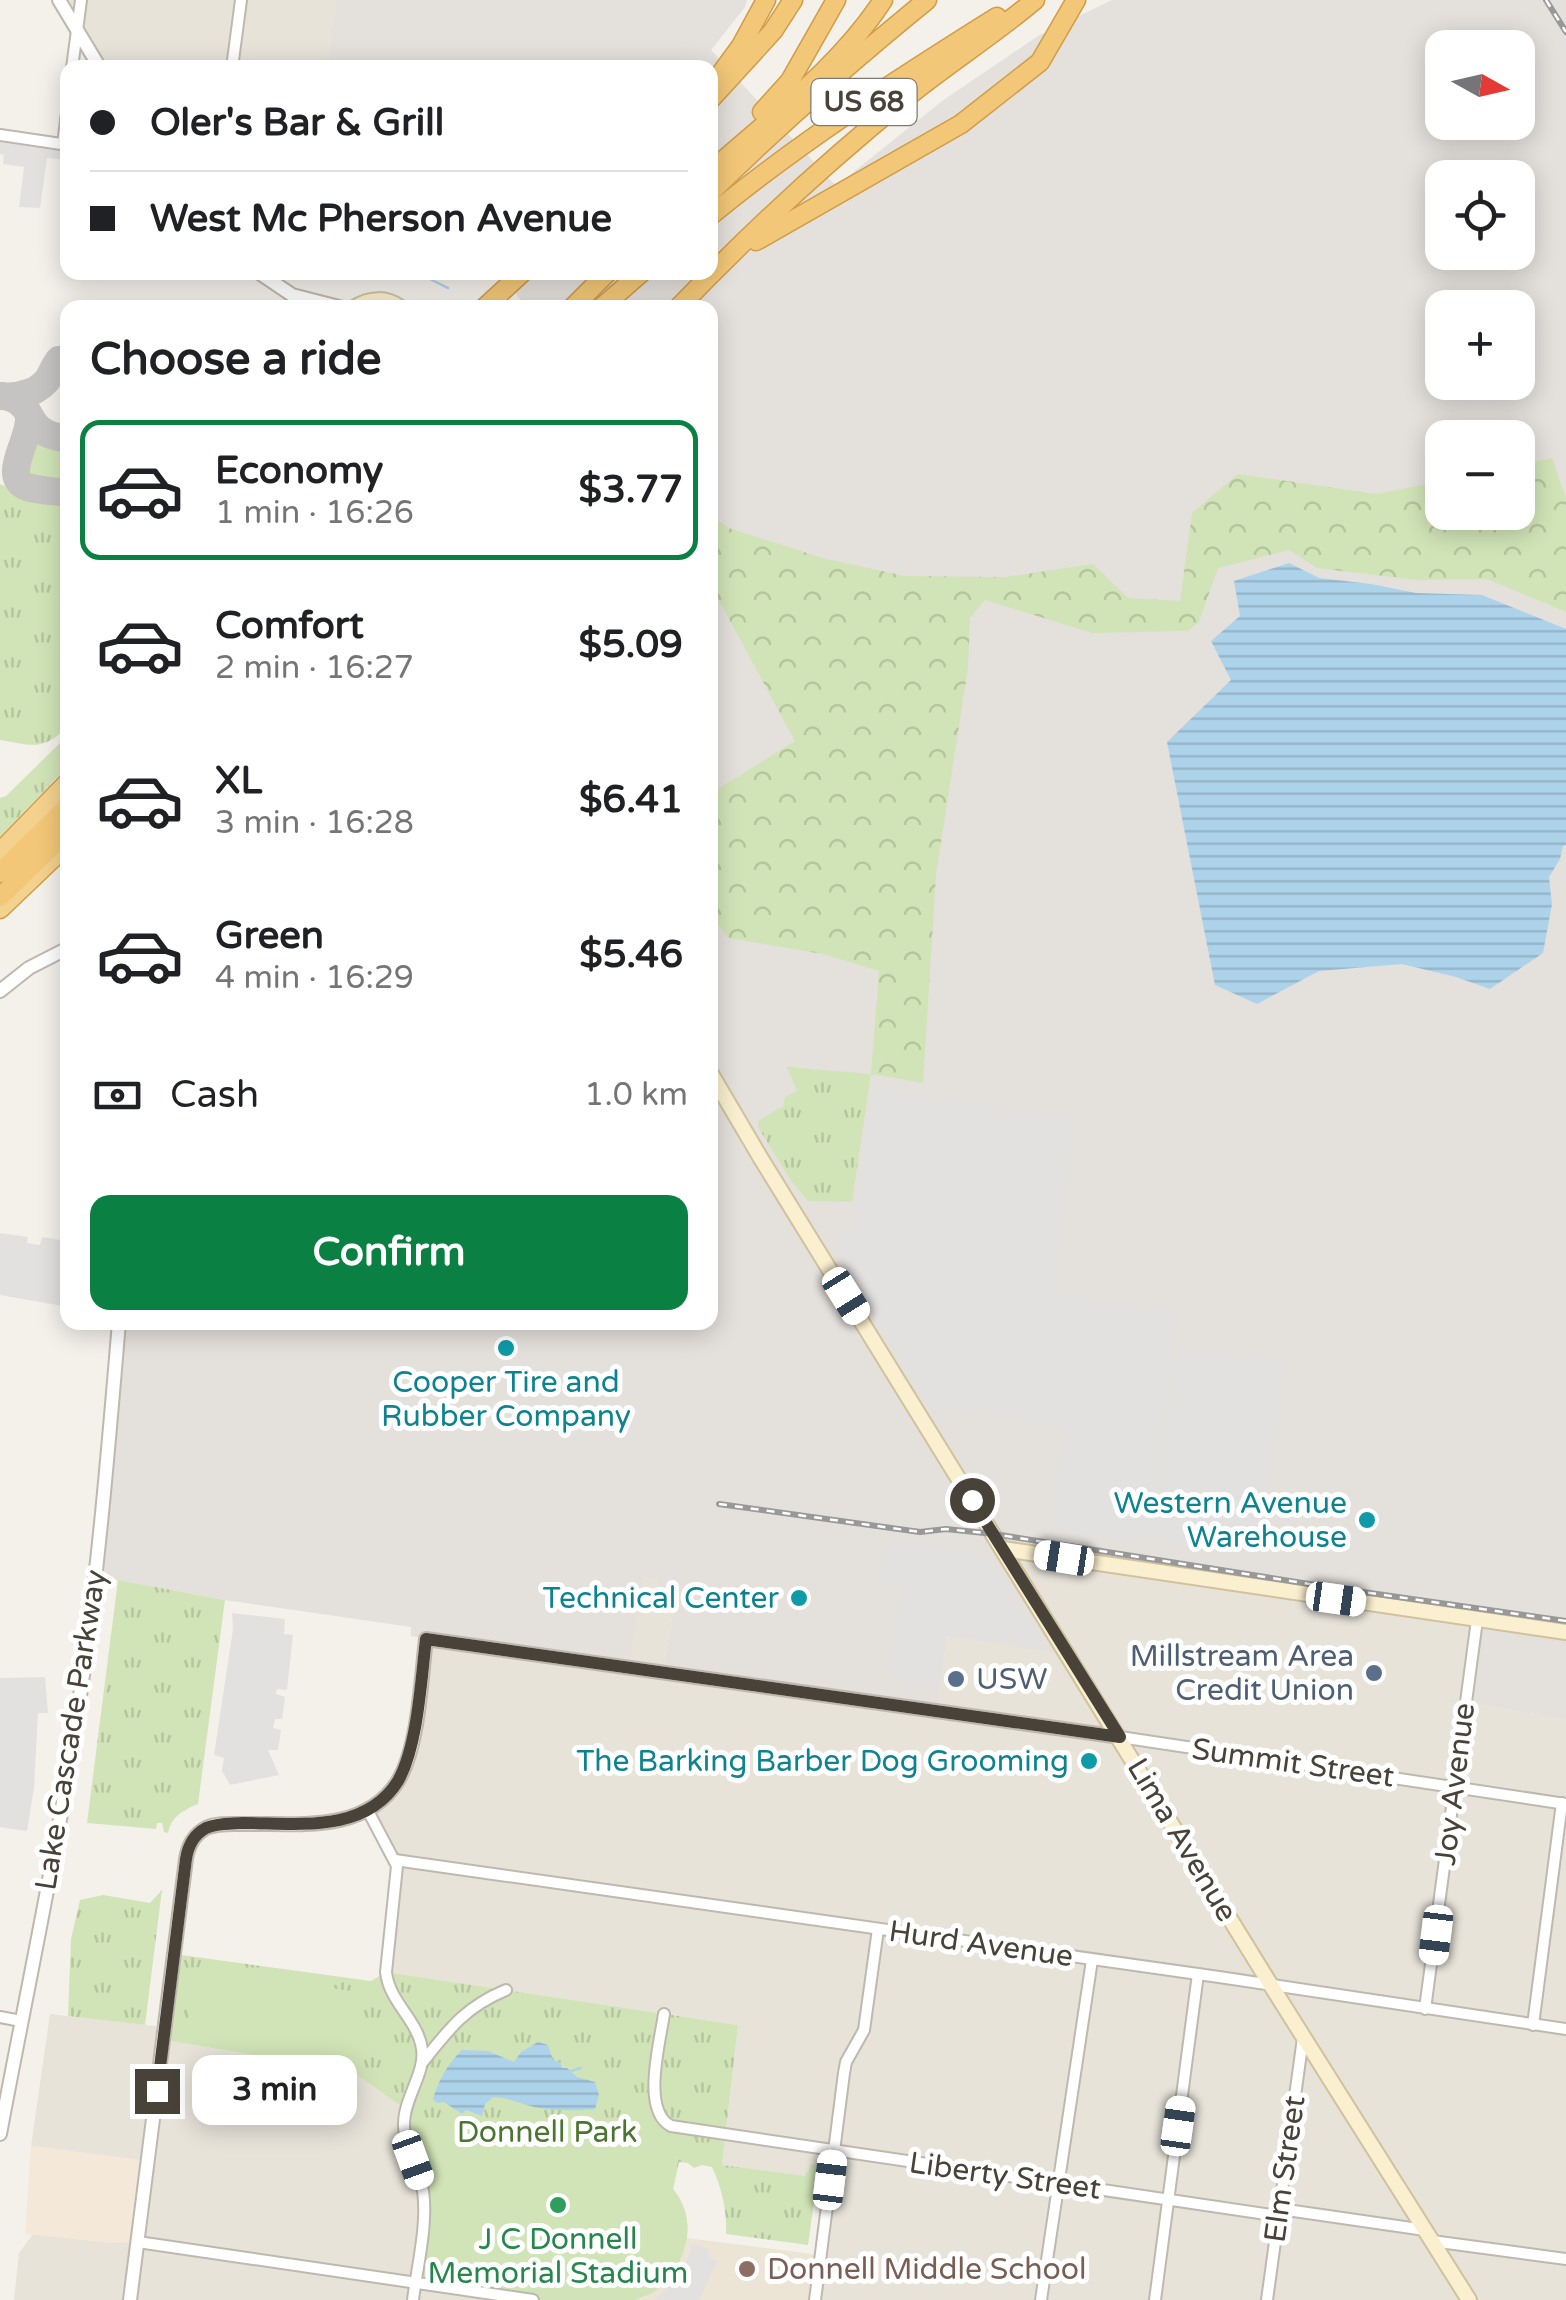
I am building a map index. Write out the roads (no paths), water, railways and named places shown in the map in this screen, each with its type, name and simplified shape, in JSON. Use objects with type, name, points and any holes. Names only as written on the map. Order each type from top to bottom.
[{"type":"highway","points":[[718,76],[741,46],[766,0]]},
{"type":"highway","points":[[718,91],[773,31],[793,0]]},
{"type":"highway","name":"US 68","points":[[718,163],[790,81],[836,0]]},
{"type":"highway","points":[[718,165],[825,70],[870,21],[883,0]]},
{"type":"highway","points":[[718,185],[875,42],[927,0]]},
{"type":"highway","name":"US 68","points":[[718,210],[783,158],[882,90],[1026,0]]},
{"type":"highway","points":[[718,266],[912,92],[1035,0]]},
{"type":"highway","points":[[725,259],[961,124],[1040,62],[1076,0]]},
{"type":"highway","points":[[493,300],[514,280]]},
{"type":"highway","points":[[580,300],[600,280]]},
{"type":"highway","points":[[601,300],[620,280]]},
{"type":"highway","points":[[610,300],[633,280]]},
{"type":"highway","points":[[686,300],[705,280]]},
{"type":"highway","points":[[0,852],[60,790]]},
{"type":"highway","points":[[0,872],[60,814]]},
{"type":"highway","points":[[0,897],[60,839]]},
{"type":"highway","points":[[0,909],[60,852]]},
{"type":"main road","name":"Lima Avenue","points":[[718,1085],[1272,1987],[1469,2300]]},
{"type":"main road","points":[[1003,1549],[1566,1632]]},
{"type":"street","points":[[59,0],[95,60]]},
{"type":"street","points":[[73,60],[81,0]]},
{"type":"street","points":[[233,60],[241,0]]},
{"type":"street","points":[[0,135],[60,143]]},
{"type":"street","points":[[270,280],[298,300]]},
{"type":"street","points":[[292,295],[312,300]]},
{"type":"street","points":[[0,991],[29,968],[60,952]]},
{"type":"street","name":"Lake Cascade Parkway","points":[[0,2134],[78,1715],[96,1576],[118,1330]]},
{"type":"street","name":"Joy Avenue","points":[[1425,2009],[1477,1620]]},
{"type":"street","name":"Summit Street","points":[[367,1809],[393,1787],[404,1767],[426,1639],[1564,1804]]},
{"type":"street","points":[[1533,2024],[1564,1804]]},
{"type":"street","points":[[130,2300],[186,1859],[190,1844],[199,1833],[224,1824],[332,1822],[367,1809],[398,1872],[386,1976],[390,1992],[418,2036],[422,2064]]},
{"type":"street","name":"Hurd Avenue","points":[[395,1860],[1566,2030]]},
{"type":"street","points":[[815,2300],[846,2062],[866,2022],[878,1929]]},
{"type":"street","points":[[1040,2300],[1092,1960]]},
{"type":"street","points":[[1155,2300],[1198,1974]]},
{"type":"street","points":[[413,2300],[424,2196],[405,2139],[408,2100],[422,2064],[460,2018],[480,2001],[506,1990]]},
{"type":"street","name":"Liberty Street","points":[[664,2014],[654,2100],[663,2122],[686,2130],[1279,2213],[1566,2259]]},
{"type":"street","points":[[0,2017],[21,2021]]},
{"type":"street","name":"Elm Street","points":[[1268,2300],[1304,2038]]},
{"type":"street","points":[[138,2242],[533,2300]]},
{"type":"water","points":[[1289,563],[1319,578],[1416,593],[1482,595],[1566,629],[1566,845],[1549,877],[1552,904],[1543,953],[1490,989],[1402,964],[1319,971],[1257,1004],[1215,985],[1167,742],[1231,680],[1211,641],[1240,616],[1234,581]]},
{"type":"water","points":[[538,2042],[548,2045],[553,2060],[560,2062],[562,2068],[595,2082],[599,2095],[595,2109],[549,2109],[493,2097],[485,2104],[482,2116],[466,2110],[462,2114],[433,2099],[444,2073],[462,2050],[488,2051],[514,2062],[521,2052]]},
{"type":"waterway","points":[[432,280],[448,288]]},
{"type":"waterway","points":[[571,2071],[581,2068]]},
{"type":"railway","points":[[1546,0],[1566,32]]},
{"type":"railway","points":[[719,1504],[920,1532],[946,1529],[994,1534],[1566,1621]]},
{"type":"place","name":"Cooper Tire and Rubber Company","points":[[506,1348]]},
{"type":"place","name":"Western Avenue Warehouse","points":[[1367,1520]]},
{"type":"place","name":"Technical Center","points":[[799,1598]]},
{"type":"place","name":"Millstream Area Credit Union","points":[[1374,1673]]},
{"type":"place","name":"USW","points":[[956,1679]]},
{"type":"place","name":"The Barking Barber Dog Grooming","points":[[1089,1761]]},
{"type":"place","name":"J C Donnell Memorial Stadium","points":[[558,2205]]},
{"type":"place","name":"Donnell Middle School","points":[[747,2269]]},
{"type":"park label","name":"Donnell Park","points":[[547,2132]]}]
